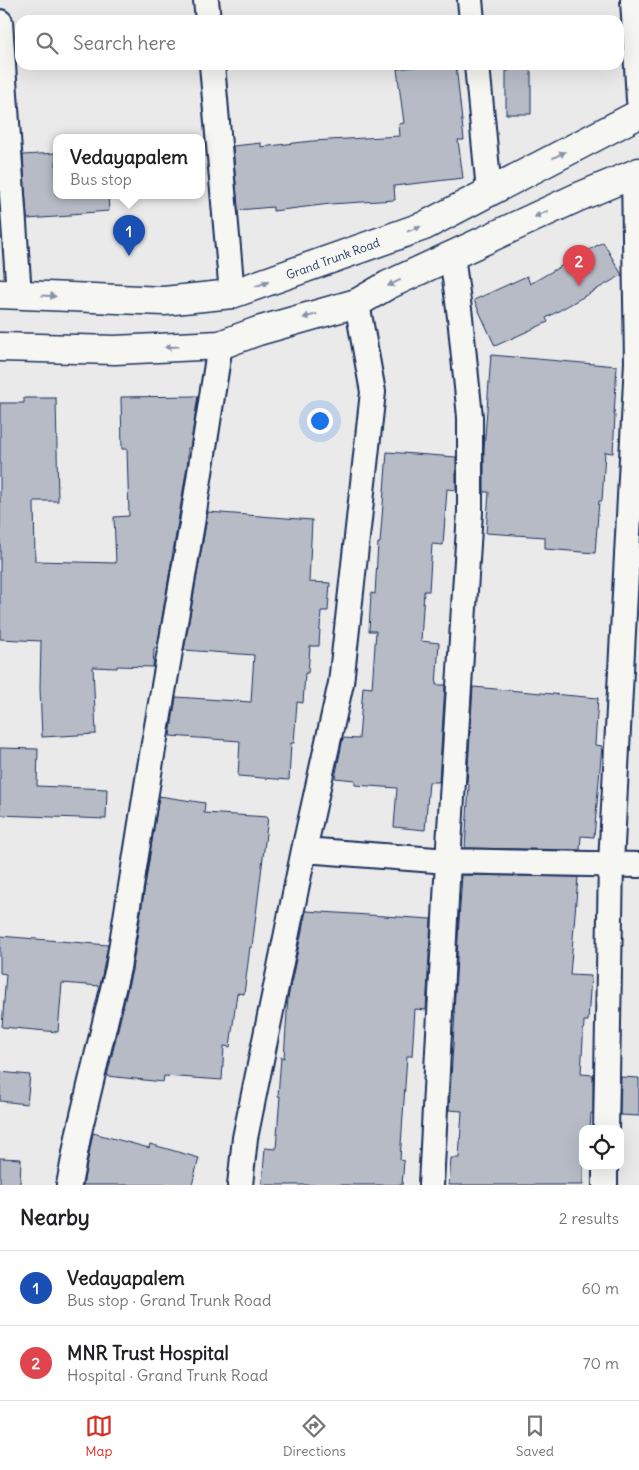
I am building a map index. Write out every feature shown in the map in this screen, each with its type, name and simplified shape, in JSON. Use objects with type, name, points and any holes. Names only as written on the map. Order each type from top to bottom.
[{"type":"main road","name":"Grand Trunk Road","points":[[9,294],[164,301],[232,294],[424,226],[639,114]]},
{"type":"main road","points":[[0,347],[115,350],[220,345],[258,331],[357,303],[388,285],[452,255],[576,198],[637,173]]},
{"type":"street","points":[[206,0],[208,15]]},
{"type":"street","points":[[470,0],[472,15]]},
{"type":"street","points":[[632,0],[639,100]]},
{"type":"street","points":[[0,22],[9,294]]},
{"type":"street","points":[[212,70],[232,294]]},
{"type":"street","points":[[477,70],[489,191]]},
{"type":"street","points":[[606,1125],[611,864],[638,362],[637,173]]},
{"type":"street","points":[[431,1185],[448,861],[470,512],[470,417],[452,255]]},
{"type":"street","points":[[240,1185],[245,1138],[304,850],[341,683],[373,392],[357,303]]},
{"type":"street","points":[[70,1185],[78,1132],[118,968],[150,761],[192,524],[220,345]]},
{"type":"street","points":[[304,850],[448,861],[639,866]]},
{"type":"street","points":[[605,1170],[605,1185]]},
{"type":"building","points":[[397,70],[457,70],[464,140],[458,140],[463,178],[394,186],[395,200],[330,204],[273,211],[273,207],[238,210],[233,146],[261,143],[261,147],[312,141],[400,136],[399,124],[404,123]]},
{"type":"building","points":[[506,71],[531,71],[531,114],[506,114]]},
{"type":"building","points":[[53,153],[53,199],[108,199],[109,211],[27,219],[23,155]]},
{"type":"building","points":[[603,242],[622,275],[546,318],[548,322],[495,346],[474,300],[527,276],[530,284]]},
{"type":"building","points":[[491,355],[617,366],[613,453],[605,452],[602,501],[599,501],[595,553],[545,549],[545,537],[486,533],[489,492],[484,492],[484,450]]},
{"type":"building","points":[[198,396],[190,448],[188,448],[188,460],[157,648],[154,648],[153,667],[93,667],[96,734],[42,737],[41,641],[0,639],[0,403],[24,403],[24,398],[56,398],[58,501],[34,501],[35,561],[116,563],[114,517],[129,516],[127,449],[122,449],[121,397]]},
{"type":"building","points":[[387,452],[456,457],[456,490],[447,489],[443,545],[432,544],[429,591],[424,591],[421,641],[439,643],[436,685],[445,685],[439,782],[429,782],[425,830],[394,827],[397,788],[355,785],[355,780],[335,778],[343,738],[359,739],[363,687],[372,688],[376,631],[369,631],[371,593],[375,594]]},
{"type":"building","points":[[208,512],[312,520],[309,582],[330,583],[328,611],[321,611],[319,646],[310,646],[308,673],[305,673],[303,703],[297,702],[294,743],[291,743],[289,780],[238,776],[240,741],[170,736],[176,697],[251,702],[254,655],[184,650]]},
{"type":"building","points":[[473,687],[598,698],[595,745],[602,746],[594,837],[581,836],[580,850],[465,848]]},
{"type":"building","points":[[0,748],[38,749],[37,786],[107,789],[106,819],[0,815]]},
{"type":"building","points":[[159,796],[205,803],[204,813],[268,817],[252,947],[250,947],[244,994],[237,993],[230,1047],[224,1046],[222,1080],[164,1076],[163,1082],[107,1076],[132,970]]},
{"type":"building","points":[[462,875],[578,877],[570,975],[591,976],[588,1021],[584,1021],[581,1074],[593,1075],[593,1113],[591,1113],[590,1125],[579,1125],[579,1170],[583,1170],[583,1185],[449,1185],[451,1158],[459,1158],[462,1111],[449,1110]]},
{"type":"building","points":[[306,911],[431,919],[426,1010],[415,1009],[412,1056],[407,1056],[400,1160],[404,1161],[402,1185],[262,1185],[265,1148],[276,1149],[281,1057],[284,1058],[288,998]]},
{"type":"building","points":[[0,936],[108,945],[100,986],[62,983],[58,1032],[2,1027],[6,974],[0,973]]},
{"type":"building","points":[[0,1072],[30,1075],[27,1104],[0,1101]]},
{"type":"building","points":[[621,1077],[639,1078],[639,1116],[620,1115]]},
{"type":"building","points":[[93,1133],[149,1148],[150,1144],[199,1158],[192,1185],[83,1185]]},
{"type":"building","points":[[0,1158],[21,1159],[20,1185],[0,1185]]},
{"type":"place","name":"Vedayapalem","points":[[129,256]]},
{"type":"place","name":"MNR Trust Hospital","points":[[579,286]]}]
